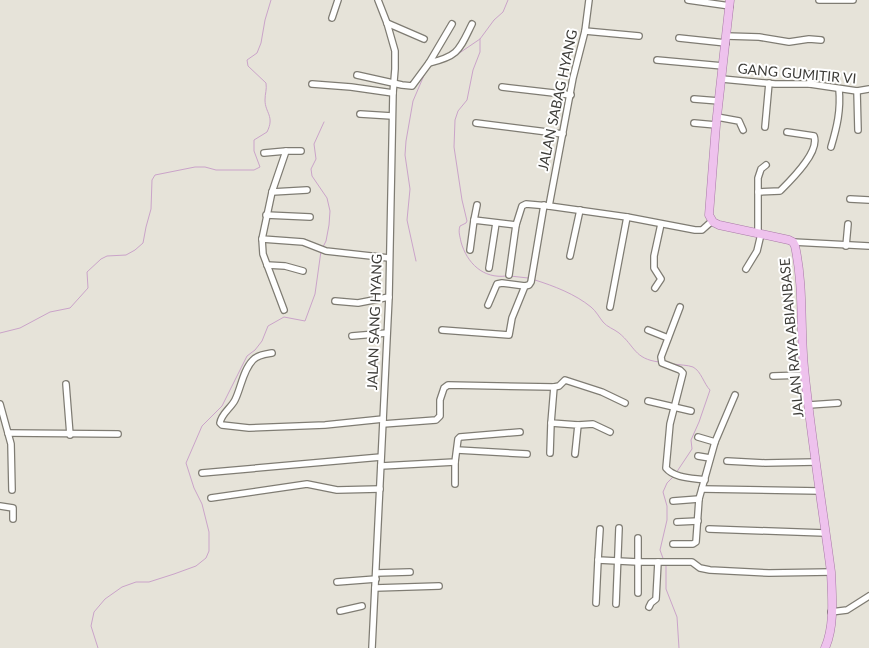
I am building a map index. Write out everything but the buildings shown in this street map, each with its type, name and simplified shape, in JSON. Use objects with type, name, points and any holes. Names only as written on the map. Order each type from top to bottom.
[{"type":"main road","points":[[712,221],[709,209],[730,3]]},
{"type":"main road","name":"JALAN RAYA ABIANBASE","points":[[712,221],[719,225],[793,242],[802,286],[801,324],[805,375],[830,572],[830,633],[825,648]]},
{"type":"street","points":[[332,18],[338,0]]},
{"type":"street","name":"JALAN SANG HYANG","points":[[372,648],[389,297],[392,116],[395,56],[387,23],[378,0]]},
{"type":"street","name":"JALAN SABAG HYANG","points":[[442,330],[508,335],[512,318],[525,286],[531,282],[546,205],[563,134],[589,0]]},
{"type":"street","points":[[688,0],[730,3]]},
{"type":"street","points":[[819,0],[853,0]]},
{"type":"street","points":[[387,23],[424,39]]},
{"type":"street","points":[[357,75],[412,86],[429,63],[452,24]]},
{"type":"street","points":[[429,63],[444,60],[459,50],[472,24]]},
{"type":"street","points":[[584,31],[639,36]]},
{"type":"street","points":[[679,38],[726,40],[759,38],[789,42],[809,39],[822,40]]},
{"type":"street","points":[[658,60],[723,66]]},
{"type":"street","points":[[810,74],[810,84]]},
{"type":"street","name":"GANG GUMITIR VI","points":[[722,79],[769,84],[810,84],[839,90],[857,91],[869,89]]},
{"type":"street","points":[[312,84],[393,93]]},
{"type":"street","points":[[766,127],[769,84]]},
{"type":"street","points":[[502,87],[571,95]]},
{"type":"street","points":[[832,147],[839,117],[839,90]]},
{"type":"street","points":[[857,91],[858,130]]},
{"type":"street","points":[[694,99],[719,100]]},
{"type":"street","points":[[360,114],[392,116]]},
{"type":"street","points":[[694,124],[739,121],[743,130]]},
{"type":"street","points":[[476,123],[563,134]]},
{"type":"street","points":[[758,192],[780,191],[801,169],[812,152],[814,136],[786,132]]},
{"type":"street","points":[[284,310],[262,249],[262,239],[272,192],[286,151]]},
{"type":"street","points":[[264,153],[301,151]]},
{"type":"street","points":[[746,269],[757,250],[759,233],[759,172],[766,165]]},
{"type":"street","points":[[272,192],[307,190]]},
{"type":"street","points":[[850,199],[869,200]]},
{"type":"street","points":[[470,250],[477,205]]},
{"type":"street","points":[[509,275],[516,225],[524,205],[546,205],[700,230],[712,221]]},
{"type":"street","points":[[570,256],[580,210]]},
{"type":"street","points":[[266,215],[310,217]]},
{"type":"street","points":[[610,306],[627,217]]},
{"type":"street","points":[[474,220],[516,225]]},
{"type":"street","points":[[489,268],[496,223]]},
{"type":"street","points":[[655,288],[661,279],[654,268],[654,256],[661,224]]},
{"type":"street","points":[[846,246],[848,224]]},
{"type":"street","points":[[262,239],[303,242],[326,251],[389,258]]},
{"type":"street","points":[[793,242],[869,246]]},
{"type":"street","points":[[267,265],[284,266],[303,271]]},
{"type":"street","points":[[488,305],[496,285],[499,283],[525,286]]},
{"type":"street","points":[[335,301],[358,303],[389,297]]},
{"type":"street","points":[[680,307],[661,357],[662,363],[683,372],[670,424],[666,464],[667,470],[676,475],[704,480]]},
{"type":"street","points":[[648,330],[668,338]]},
{"type":"street","points":[[352,336],[387,333]]},
{"type":"street","points":[[272,353],[253,360],[245,373],[233,404],[221,418],[222,425],[249,428],[436,420],[440,416],[440,400],[444,388],[451,385],[554,387],[565,380],[602,392],[625,403]]},
{"type":"street","points":[[773,376],[805,375]]},
{"type":"street","points":[[66,384],[70,435]]},
{"type":"street","points":[[550,453],[554,387]]},
{"type":"street","points":[[673,544],[694,543],[699,499],[710,458],[735,395]]},
{"type":"street","points":[[648,401],[691,411]]},
{"type":"street","points":[[808,405],[838,402]]},
{"type":"street","points":[[0,404],[5,430],[11,444],[12,490]]},
{"type":"street","points":[[551,423],[593,424],[610,432]]},
{"type":"street","points":[[575,454],[578,425]]},
{"type":"street","points":[[5,430],[70,435],[118,434]]},
{"type":"street","points":[[455,484],[455,462],[458,439],[460,437],[520,432]]},
{"type":"street","points":[[698,437],[715,442]]},
{"type":"street","points":[[457,450],[527,454]]},
{"type":"street","points":[[698,456],[710,458]]},
{"type":"street","points":[[202,473],[382,457]]},
{"type":"street","points":[[727,461],[765,463],[816,462]]},
{"type":"street","points":[[381,466],[455,462]]},
{"type":"street","points":[[211,498],[307,484],[337,490],[380,490]]},
{"type":"street","points":[[702,489],[820,491]]},
{"type":"street","points":[[673,501],[699,499]]},
{"type":"street","points":[[0,506],[14,508],[13,519]]},
{"type":"street","points":[[677,522],[698,521]]},
{"type":"street","points":[[616,604],[620,528]]},
{"type":"street","points":[[596,603],[600,529]]},
{"type":"street","points":[[708,529],[825,533]]},
{"type":"street","points":[[638,538],[638,593]]},
{"type":"street","points":[[598,560],[692,562],[700,568],[710,570],[769,573],[830,572]]},
{"type":"street","points":[[650,606],[656,599],[659,562]]},
{"type":"street","points":[[336,582],[410,572]]},
{"type":"street","points":[[375,588],[439,586]]},
{"type":"street","points":[[831,612],[844,611],[868,600]]},
{"type":"street","points":[[340,611],[362,606]]},
{"type":"waterway","points":[[0,333],[20,328],[50,312],[70,308],[88,288],[87,272],[101,259],[107,256],[126,255],[143,243],[151,209],[152,180],[155,175],[195,167],[216,170],[254,170],[260,167],[254,151],[254,140],[267,132],[269,127],[270,118],[265,104],[266,83],[248,66],[247,60],[257,53],[271,0]]},
{"type":"waterway","points":[[455,56],[480,39],[494,20],[503,12],[508,0]]},
{"type":"waterway","points":[[480,39],[480,52],[473,70],[467,100],[458,111],[455,120],[454,147],[467,221],[460,226],[459,234],[467,257],[477,268],[490,275],[506,276]]},
{"type":"waterway","points":[[416,261],[407,220],[410,189],[405,155],[413,101],[425,73]]},
{"type":"waterway","points":[[323,247],[326,241],[330,211],[327,198],[312,176],[311,169],[316,159],[314,144],[324,122]]},
{"type":"waterway","points":[[98,648],[91,626],[94,612],[105,599],[122,587],[136,582],[149,582],[174,574],[196,566],[206,558],[209,551],[209,532],[202,504],[194,488],[186,463],[202,426],[222,406],[247,356],[262,341],[268,326],[284,317],[305,321],[315,294],[321,251]]},
{"type":"waterway","points":[[510,276],[528,278]]},
{"type":"waterway","points":[[535,280],[564,291],[585,302],[605,324],[624,338],[640,355],[659,362]]},
{"type":"waterway","points":[[673,364],[696,369],[710,390],[691,440],[692,449],[676,473]]},
{"type":"waterway","points":[[664,561],[660,550],[667,520],[667,506],[663,492],[667,483],[674,476]]},
{"type":"waterway","points":[[666,565],[666,589],[677,617],[679,648]]}]
